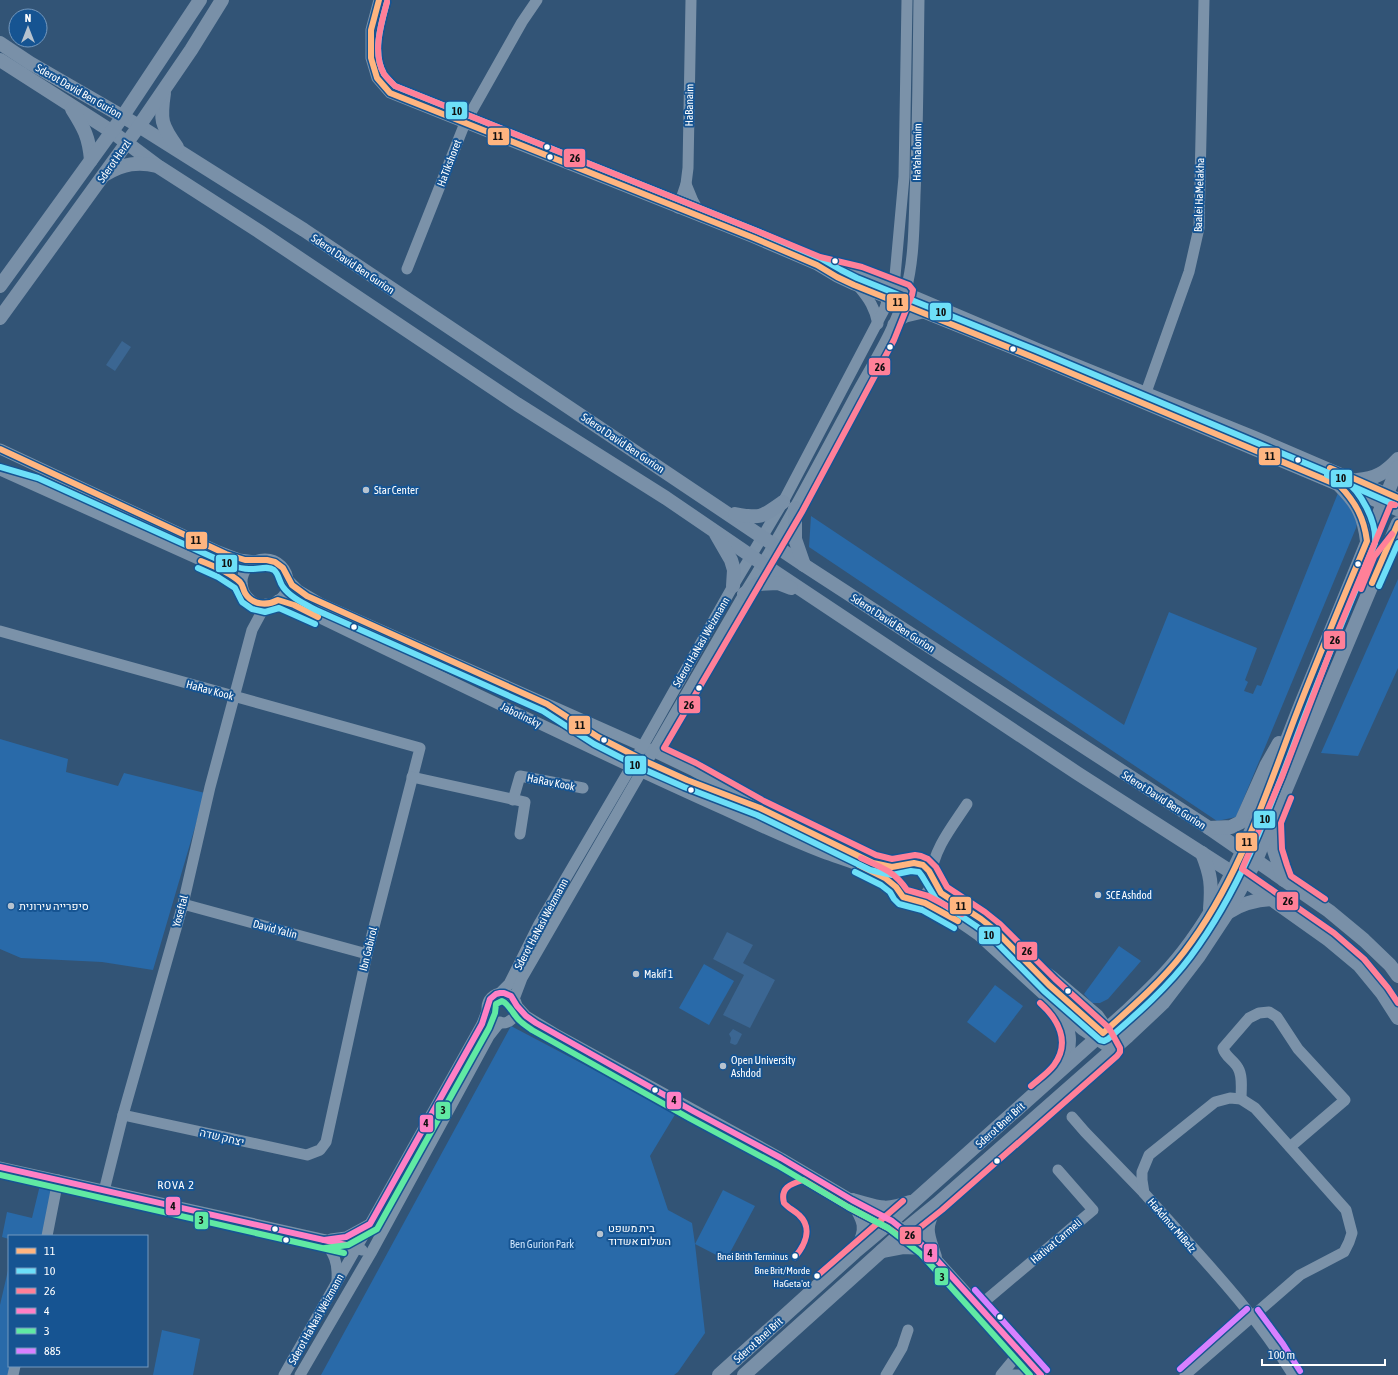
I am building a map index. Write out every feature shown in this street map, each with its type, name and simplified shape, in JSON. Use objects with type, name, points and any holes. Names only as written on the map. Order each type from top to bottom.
[{"type":"main road","name":"Sderot Herzl","points":[[0,286],[123,116],[200,0]]},
{"type":"main road","name":"Sderot Herzl","points":[[3,314],[139,126],[222,0]]},
{"type":"main road","name":"Sderot David Ben Gurion","points":[[0,43],[30,63],[123,116],[304,230],[775,544],[804,565],[1209,828],[1347,925],[1390,965],[1398,976]]},
{"type":"main road","name":"Sderot David Ben Gurion","points":[[0,60],[111,131],[159,167],[260,232],[517,404],[714,530],[1017,733],[1246,881],[1329,940],[1359,965],[1382,993],[1398,1018]]},
{"type":"main road","points":[[165,87],[162,108],[163,124],[168,135],[180,153]]},
{"type":"main road","points":[[70,105],[85,129],[90,144],[91,160]]},
{"type":"main road","points":[[104,176],[122,166],[148,164],[159,167]]},
{"type":"main road","points":[[1357,480],[1371,479],[1382,474],[1398,459]]},
{"type":"main road","name":"Sderot Bnei Brit","points":[[719,1375],[855,1252],[916,1200],[1108,1029],[1142,998],[1184,952],[1222,893],[1242,851],[1275,774],[1366,541],[1389,499],[1398,466]]},
{"type":"main road","points":[[1340,486],[1352,499],[1360,511],[1366,541]]},
{"type":"main road","points":[[728,513],[758,517],[789,505],[795,539],[804,565]]},
{"type":"main road","name":"Sderot Bnei Brit","points":[[744,1375],[905,1230],[937,1204],[1112,1050],[1163,1003],[1199,956],[1228,912],[1246,881],[1273,822],[1398,523]]},
{"type":"main road","points":[[714,530],[731,560],[738,590],[758,584],[778,583],[805,592]]},
{"type":"main road","points":[[1381,561],[1398,539]]},
{"type":"main road","points":[[1209,828],[1217,829],[1231,827],[1241,822],[1275,749],[1295,720]]},
{"type":"main road","points":[[1273,822],[1274,850],[1284,880]]},
{"type":"main road","points":[[1202,853],[1207,865],[1211,883],[1209,914]]},
{"type":"main road","points":[[1228,912],[1236,907],[1251,902],[1272,899]]},
{"type":"main road","points":[[1056,1007],[1064,1018],[1068,1027],[1069,1041],[1067,1056],[1060,1071]]},
{"type":"main road","points":[[852,1200],[884,1209],[916,1200]]},
{"type":"main road","points":[[852,1200],[862,1217],[865,1229],[855,1252]]},
{"type":"main road","points":[[882,1251],[903,1247],[930,1252],[927,1226],[929,1218],[937,1204]]},
{"type":"street","points":[[379,0],[371,30],[371,58],[377,78],[390,93],[754,238],[816,265],[859,287],[1035,358],[1340,486],[1389,499]]},
{"type":"street","name":"HaTikshoret","points":[[407,269],[465,123],[522,22],[537,0]]},
{"type":"street","name":"HaBanaim","points":[[678,208],[686,184],[688,168],[691,0]]},
{"type":"street","name":"HaYahalomim","points":[[892,287],[897,262],[904,177],[907,0]]},
{"type":"street","name":"HaYahalomim","points":[[901,303],[906,292],[912,249],[917,164],[919,0]]},
{"type":"street","name":"Baalei HaMelakha","points":[[1142,404],[1189,272],[1199,228],[1204,0]]},
{"type":"street","points":[[686,184],[702,217]]},
{"type":"street","points":[[816,265],[845,271],[906,292],[1357,480],[1389,499],[1398,511]]},
{"type":"street","points":[[859,287],[873,305],[878,324]]},
{"type":"street","name":"Sderot HaNasi Weizmann","points":[[500,993],[509,984],[539,924],[642,746],[738,590],[763,564],[775,544],[789,505],[878,324],[892,287]]},
{"type":"street","name":"Sderot HaNasi Weizmann","points":[[515,1003],[522,978],[653,752],[738,590],[751,556],[763,536],[789,505],[893,324],[901,303]]},
{"type":"street","points":[[893,324],[906,317],[923,313]]},
{"type":"street","points":[[0,450],[218,551],[239,559],[255,562],[266,559],[277,562],[285,572],[288,580],[286,590],[278,600],[272,603],[266,604],[256,602],[250,599],[246,594],[242,584],[218,568],[0,470]]},
{"type":"street","points":[[242,584],[245,571],[255,562]]},
{"type":"street","name":"Jabotinsky","points":[[288,580],[298,590],[320,603],[642,746],[692,770],[760,808],[873,863],[889,867],[909,864]]},
{"type":"street","name":"Yoseftal","points":[[250,599],[252,630]]},
{"type":"street","name":"Jabotinsky","points":[[278,600],[297,606],[631,767],[810,847],[865,868],[880,875],[896,887]]},
{"type":"street","name":"Yoseftal","points":[[104,1190],[123,1114],[183,904],[210,787],[252,630],[266,604]]},
{"type":"street","name":"HaRav Kook","points":[[0,631],[420,748]]},
{"type":"street","name":"Ibn Gabirol","points":[[320,1150],[326,1142],[367,954],[420,748]]},
{"type":"street","name":"HaRav Kook","points":[[513,800],[520,776],[583,788]]},
{"type":"street","points":[[412,777],[525,802],[520,834]]},
{"type":"street","points":[[941,843],[932,852],[900,868],[895,880],[896,887],[900,894],[904,897],[915,899],[922,897],[929,892],[932,884],[931,877],[933,862],[941,843],[967,804]]},
{"type":"street","points":[[909,864],[925,867],[941,893],[981,919],[995,930],[1015,950],[1052,976],[1098,1015],[1108,1029],[1112,1050]]},
{"type":"street","points":[[915,899],[941,911],[972,931],[1082,1030],[1112,1050]]},
{"type":"street","name":"David Yalin","points":[[183,904],[367,954]]},
{"type":"street","points":[[554,1033],[522,1023],[490,1017],[487,1011],[488,1003],[496,994],[508,994],[526,1016],[554,1033],[892,1221],[905,1230],[930,1252],[1041,1375]]},
{"type":"street","points":[[505,1021],[515,1014],[515,1003]]},
{"type":"street","name":"Sderot HaNasi Weizmann","points":[[284,1375],[482,1024],[487,1011]]},
{"type":"street","points":[[1185,1375],[1300,1275],[1344,1252],[1352,1232],[1346,1210],[1255,1108],[1241,1099],[1241,1077],[1238,1067],[1224,1052],[1223,1048],[1249,1018],[1259,1013],[1269,1012],[1277,1017],[1298,1049],[1345,1100],[1290,1147]]},
{"type":"street","name":"Sderot HaNasi Weizmann","points":[[300,1375],[371,1253],[489,1036],[505,1021]]},
{"type":"street","name":"HaAdmor MiBelz","points":[[1241,1099],[1230,1098],[1215,1102],[1155,1149],[1146,1161],[1142,1172],[1144,1193],[1252,1316],[1277,1349],[1293,1375]]},
{"type":"street","name":"יצחק שדה","points":[[123,1114],[307,1155],[320,1150]]},
{"type":"street","points":[[1072,1117],[1144,1193]]},
{"type":"street","points":[[0,1167],[324,1240],[371,1253]]},
{"type":"street","name":"Hativat Carmeli","points":[[979,1306],[1093,1210],[1058,1170]]},
{"type":"street","points":[[47,1235],[58,1180]]},
{"type":"street","points":[[324,1240],[346,1237],[370,1224]]},
{"type":"street","points":[[324,1240],[334,1253],[338,1270],[337,1281]]},
{"type":"street","points":[[886,1375],[898,1355],[908,1330]]},
{"type":"street","points":[[1001,1375],[1020,1352]]},
{"type":"street","points":[[1012,1375],[1021,1375]]},
{"type":"green space","points":[[1338,493],[1342,495],[1358,521],[1356,528],[1236,817],[1217,821],[809,547],[811,516],[1124,725],[1169,612],[1257,648],[1245,680],[1248,682],[1244,691],[1253,694],[1257,685],[1261,686]]},
{"type":"green space","points":[[1398,579],[1398,668],[1358,756],[1321,753]]},
{"type":"green space","points":[[0,739],[68,759],[66,772],[118,786],[124,773],[205,793],[153,970],[102,962],[21,958],[0,949]]},
{"type":"green space","points":[[1119,946],[1141,961],[1108,999],[1100,1003],[1092,1003],[1084,994]]},
{"type":"green space","points":[[704,964],[734,981],[709,1025],[679,1008]]},
{"type":"green space","points":[[995,985],[1023,1006],[995,1043],[967,1022]]},
{"type":"green space","name":"Ben Gurion Park","points":[[511,1026],[676,1113],[650,1156],[668,1210],[692,1223],[705,1333],[678,1372],[674,1375],[321,1375]]},
{"type":"green space","points":[[40,1185],[55,1188],[43,1235],[8,1235],[8,1239],[2,1237],[7,1212],[32,1218]]},
{"type":"green space","points":[[723,1190],[755,1206],[726,1260],[695,1244]]},
{"type":"green space","points":[[8,1270],[8,1367],[13,1367],[11,1375],[0,1375],[0,1305]]},
{"type":"green space","points":[[162,1330],[200,1339],[193,1375],[153,1375]]},
{"type":"shaded area","points":[[122,341],[131,347],[115,371],[106,365]]},
{"type":"shaded area","points":[[727,932],[753,945],[743,963],[775,980],[750,1028],[723,1015],[744,975],[713,959]]},
{"type":"shaded area","points":[[733,1029],[742,1034],[735,1045],[730,1043],[731,1038],[729,1034]]},
{"type":"transit line","name":"11","points":[[0,449],[226,554],[245,560],[267,560],[275,562],[283,568],[292,585],[307,596],[547,704],[598,737],[647,762],[687,780],[760,808],[873,863],[892,867],[914,863],[923,865],[929,871],[941,893],[995,930],[1049,985],[1103,1033],[1166,974],[1203,926],[1248,840],[1294,720],[1367,541],[1364,525],[1355,505],[1346,492],[1340,486],[1035,358],[854,285],[817,265],[754,238],[390,93],[377,78],[371,58],[371,30],[379,0]]},
{"type":"transit line","name":"10","points":[[0,467],[38,478],[230,565],[247,569],[265,568],[274,570],[286,591],[316,610],[543,711],[594,744],[643,769],[684,787],[757,815],[870,870],[892,875],[911,871],[919,872],[936,899],[990,936],[1044,991],[1100,1040],[1104,1041],[1108,1039],[1130,1020],[1152,1000],[1182,967],[1210,929],[1242,872],[1268,812],[1303,720],[1375,543],[1375,535],[1370,517],[1362,499],[1356,491],[1343,479],[1038,351],[857,278],[820,258],[757,231],[395,86],[384,74],[380,66],[378,48],[382,20],[387,2]]},
{"type":"transit line","name":"26","points":[[387,2],[382,20],[378,48],[380,66],[384,74],[395,86],[820,257],[862,267],[909,285],[913,290],[894,340],[802,512],[664,748],[696,763],[764,801],[876,855],[892,859],[915,855],[928,859],[936,867],[947,887],[985,912],[1000,924],[1055,979],[1109,1028],[1120,1048],[1120,1052],[942,1210],[908,1237],[901,1237],[888,1228],[848,1207],[803,1180],[790,1185],[783,1194],[784,1203],[797,1213],[803,1220],[807,1231],[802,1247],[795,1257]]},
{"type":"transit line","name":"11","points":[[1330,468],[1398,498]]},
{"type":"transit line","name":"10","points":[[1327,475],[1395,505]]},
{"type":"transit line","name":"26","points":[[1395,505],[1391,504],[1338,631],[1282,777],[1242,869],[1334,933],[1364,959],[1388,988],[1398,1003]]},
{"type":"transit line","name":"11","points":[[1372,583],[1398,523]]},
{"type":"transit line","name":"26","points":[[1361,589],[1374,557],[1392,534]]},
{"type":"transit line","name":"10","points":[[1379,586],[1398,543]]},
{"type":"transit line","name":"11","points":[[201,561],[236,578],[241,583],[248,597],[256,602],[265,604],[278,600],[294,605],[318,617]]},
{"type":"transit line","name":"10","points":[[198,568],[218,577],[235,588],[242,602],[252,609],[265,612],[279,608],[315,624]]},
{"type":"transit line","name":"26","points":[[1291,798],[1281,823],[1282,849],[1287,865],[1291,876],[1325,899]]},
{"type":"transit line","name":"26","points":[[861,858],[892,874],[907,890],[928,896],[962,914]]},
{"type":"transit line","name":"11","points":[[859,865],[885,878],[896,887],[903,897],[925,903],[958,921]]},
{"type":"transit line","name":"10","points":[[855,872],[881,885],[890,892],[899,904],[922,910],[954,928]]},
{"type":"transit line","name":"4","points":[[324,1240],[346,1237],[370,1224],[482,1024],[490,999],[496,994],[504,993],[511,996],[526,1016],[536,1023],[892,1221],[926,1248],[1041,1375]]},
{"type":"transit line","name":"3","points":[[325,1248],[348,1245],[377,1229],[489,1028],[495,1013],[496,1004],[502,1001],[509,1007],[519,1020],[532,1030],[888,1228],[921,1254],[1030,1375]]},
{"type":"transit line","name":"26","points":[[1031,1086],[1054,1065],[1062,1048],[1062,1039],[1057,1024],[1040,1003]]},
{"type":"transit line","name":"4","points":[[0,1167],[346,1245]]},
{"type":"transit line","name":"3","points":[[0,1175],[344,1253]]},
{"type":"transit line","name":"26","points":[[817,1276],[903,1201]]},
{"type":"transit line","name":"885","points":[[975,1290],[1047,1370]]},
{"type":"transit line","name":"885","points":[[1180,1369],[1247,1309]]},
{"type":"transit line","name":"885","points":[[1258,1310],[1283,1344],[1300,1371]]},
{"type":"place","name":"Star Center","points":[[366,490]]},
{"type":"place","name":"SCE Ashdod","points":[[1098,895]]},
{"type":"place","name":"סיפרייה עירונית","points":[[11,906]]},
{"type":"place","name":"Makif 1","points":[[636,974]]},
{"type":"place","name":"Open University Ashdod","points":[[723,1066]]},
{"type":"place","name":"בית משפט השלום אשדוד","points":[[600,1234]]},
{"type":"place","name":"Bnei Brith Terminus","points":[[795,1256]]},
{"type":"place","name":"Bne Brit/Morde HaGeta'ot","points":[[817,1276]]},
{"type":"district","name":"ROVA 2","points":[[176,1185]]}]
